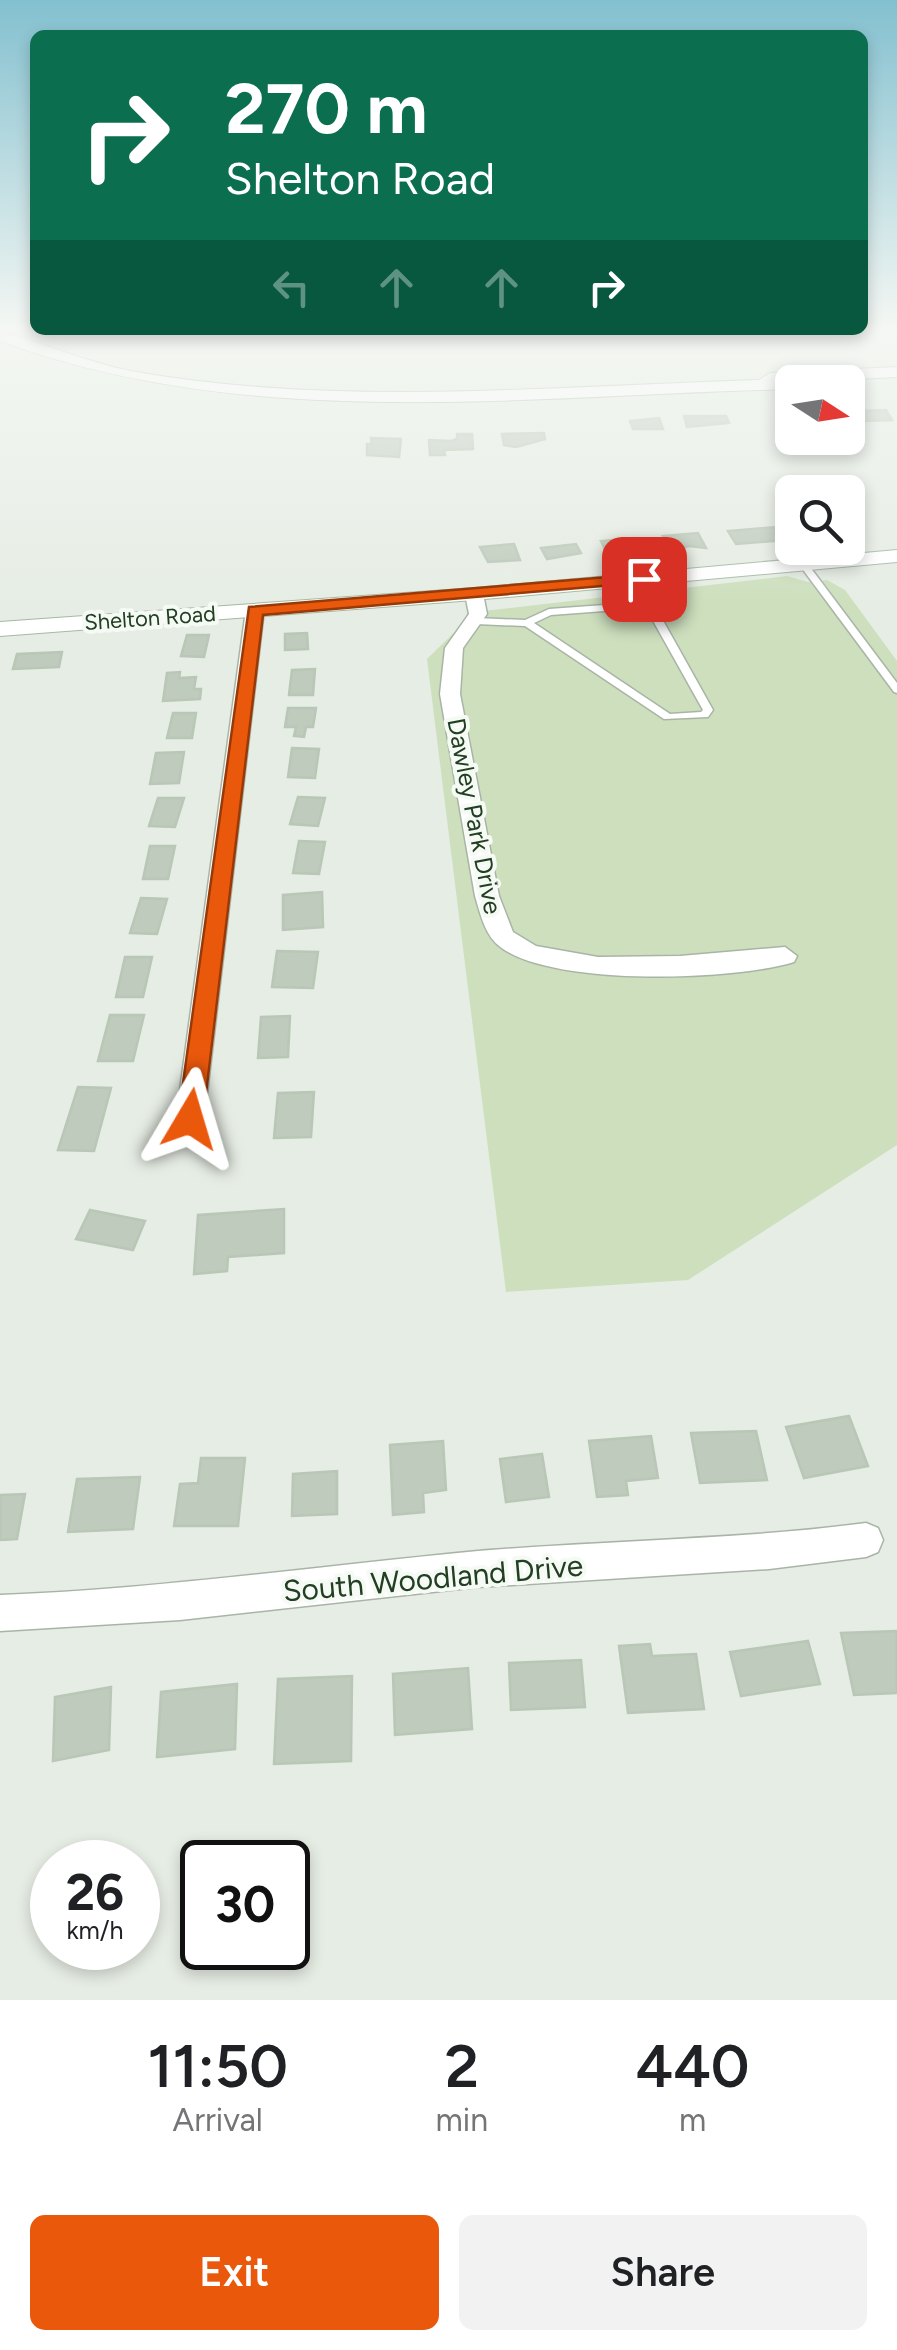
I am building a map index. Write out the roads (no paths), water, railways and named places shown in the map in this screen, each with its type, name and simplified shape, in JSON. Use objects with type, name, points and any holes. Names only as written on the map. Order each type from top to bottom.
[{"type":"main road","name":"Shelton Road","points":[[865,559],[897,556]]},
{"type":"main road","name":"Shelton Road","points":[[0,629],[804,565]]},
{"type":"street","points":[[474,594],[476,621]]},
{"type":"street","points":[[190,1119],[255,610]]},
{"type":"street","name":"Dawley Park Drive","points":[[476,621],[454,648],[450,694],[487,896],[493,918],[506,938],[548,960],[587,967],[785,956]]},
{"type":"street","name":"South Woodland Drive","points":[[0,1613],[289,1592],[480,1569],[694,1559],[866,1540]]},
{"type":"lane","points":[[804,565],[897,690]]},
{"type":"lane","points":[[476,621],[528,623],[549,612],[641,604],[652,608],[708,710],[704,716],[668,718],[528,623]]}]
